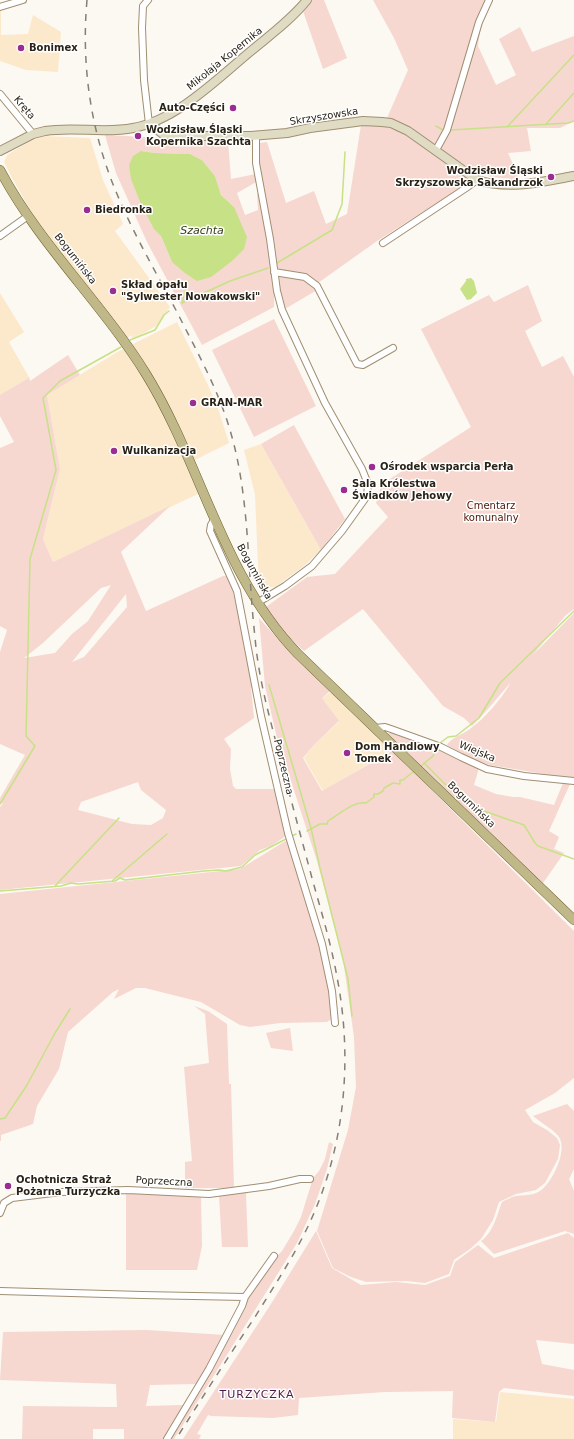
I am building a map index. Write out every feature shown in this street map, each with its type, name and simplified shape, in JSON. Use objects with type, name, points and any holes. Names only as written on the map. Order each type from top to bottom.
[{"type":"main road","name":"Bogumińska","points":[[0,170],[28,216],[117,332],[146,374],[173,423],[236,568],[271,623],[283,638],[574,920]]},
{"type":"street","points":[[0,8],[23,0]]},
{"type":"street","points":[[148,0],[143,6],[142,28],[144,80],[150,123]]},
{"type":"street","name":"Mikołaja Kopernika","points":[[0,151],[33,134],[53,130],[122,130],[150,123],[182,106],[204,90],[291,18],[307,0]]},
{"type":"street","points":[[436,150],[447,130],[455,98],[473,46],[479,22],[489,0]]},
{"type":"street","name":"Kręta","points":[[0,94],[33,134]]},
{"type":"street","name":"Skrzyszowska","points":[[150,123],[163,134],[186,136],[256,136],[287,133],[349,122],[382,122],[400,127],[436,150],[476,180],[497,184],[520,185],[574,176]]},
{"type":"street","points":[[256,136],[256,163],[270,239],[274,272],[305,277],[316,286],[357,364],[363,365],[393,348]]},
{"type":"street","points":[[383,243],[476,180]]},
{"type":"street","points":[[0,236],[28,216]]},
{"type":"street","name":"Bogumińska","points":[[258,603],[270,594],[285,586],[312,566],[342,531],[368,496],[368,484],[362,469],[325,403],[282,310],[274,272]]},
{"type":"street","name":"Poprzeczna","points":[[215,518],[211,525],[210,531],[237,591],[261,716],[288,833],[322,944],[332,991],[335,1023]]},
{"type":"street","name":"Wiejska","points":[[375,728],[391,728],[441,747],[488,769],[524,776],[574,782]]},
{"type":"street","name":"Poprzeczna","points":[[0,1213],[4,1203],[12,1198],[61,1192],[128,1190],[209,1194],[269,1186],[300,1179],[310,1179]]},
{"type":"street","points":[[167,1439],[209,1369],[242,1306],[245,1297],[274,1256]]},
{"type":"street","points":[[0,1291],[142,1296],[245,1297]]},
{"type":"shaded area","points":[[0,9],[1,35],[28,34],[33,15],[61,32],[58,72],[26,70],[0,61]]},
{"type":"shaded area","points":[[43,136],[90,138],[103,180],[123,224],[115,231],[170,307],[156,326],[137,337],[132,338],[131,335],[127,338],[76,273],[36,220],[4,162],[7,155],[30,141]]},
{"type":"shaded area","points":[[0,293],[24,332],[9,342],[30,379],[0,396]]},
{"type":"shaded area","points":[[177,322],[218,408],[229,443],[187,464],[198,494],[53,562],[43,539],[60,469],[47,395],[119,351]]},
{"type":"shaded area","points":[[261,444],[321,550],[304,566],[275,587],[259,588],[255,495],[244,450]]},
{"type":"shaded area","points":[[332,691],[392,750],[323,791],[304,758],[313,746],[339,722],[322,698]]},
{"type":"shaded area","points":[[500,1392],[574,1399],[574,1439],[453,1439],[453,1419],[496,1422]]},
{"type":"green space","points":[[311,0],[324,0],[347,58],[323,69],[303,11]]},
{"type":"green space","points":[[373,0],[489,0],[480,32],[478,46],[496,85],[516,75],[499,39],[520,27],[532,52],[574,36],[574,121],[560,128],[527,128],[531,151],[508,153],[520,180],[491,177],[474,171],[387,118],[408,70],[394,38]]},
{"type":"green space","points":[[361,125],[387,127],[406,134],[469,180],[465,185],[377,241],[318,283],[306,274],[278,269],[258,163],[260,143],[267,142],[286,203],[314,191],[326,224],[347,214]]},
{"type":"green space","points":[[105,135],[228,141],[231,179],[256,174],[258,181],[237,193],[245,215],[258,210],[257,194],[260,193],[274,278],[274,307],[202,345],[147,242],[116,173]],"holes":[[[141,151],[190,154],[202,160],[215,176],[221,195],[234,207],[172,262],[161,236]]]},
{"type":"green space","points":[[277,276],[294,277],[305,280],[314,285],[317,290],[285,309],[279,291]]},
{"type":"green space","name":"Cmentarz komunalny","points":[[528,285],[542,321],[525,331],[542,367],[563,356],[574,377],[574,609],[565,616],[533,655],[574,613],[574,779],[490,765],[468,757],[447,745],[454,738],[470,729],[487,714],[498,702],[511,682],[472,726],[464,718],[443,706],[363,609],[304,651],[280,629],[266,607],[307,577],[335,574],[388,517],[376,503],[382,484],[471,427],[421,329],[489,295],[494,302]]},
{"type":"green space","points":[[274,319],[316,406],[254,437],[212,350]]},
{"type":"green space","points":[[68,355],[80,375],[47,395],[60,469],[43,539],[53,562],[170,506],[121,552],[146,611],[223,576],[229,576],[243,633],[253,687],[251,688],[254,718],[224,739],[231,749],[230,769],[233,786],[236,789],[275,789],[286,836],[271,846],[260,850],[241,866],[0,890],[0,807],[3,803],[0,804],[0,798],[25,755],[0,744],[0,652],[7,630],[0,626],[0,448],[14,442],[0,416],[0,395],[29,378],[30,381]],"holes":[[[111,585],[88,621],[72,634],[55,653],[24,658],[43,643],[101,588]],[[126,594],[127,607],[84,657],[72,662]],[[138,782],[141,790],[166,810],[163,818],[151,825],[132,824],[78,810],[81,802]]]},
{"type":"green space","points":[[294,425],[345,519],[321,550],[261,444]]},
{"type":"green space","points":[[259,618],[293,656],[331,690],[322,698],[339,721],[313,746],[303,758],[322,791],[392,751],[574,931],[574,1078],[555,1093],[525,1110],[533,1122],[557,1138],[560,1145],[558,1159],[545,1183],[536,1190],[516,1194],[499,1202],[493,1220],[481,1239],[454,1260],[449,1274],[425,1283],[406,1281],[366,1282],[351,1277],[333,1268],[317,1231],[348,1130],[356,1087],[354,1037],[343,959],[317,861],[277,738],[265,686]]},
{"type":"green space","points":[[390,732],[440,748],[479,768],[474,785],[496,794],[520,797],[554,805],[563,783],[570,784],[549,831],[559,837],[554,849],[564,853],[543,883],[388,734]]},
{"type":"green space","points":[[287,840],[316,933],[329,983],[333,1018],[327,1022],[280,1023],[250,1027],[240,1025],[201,1002],[145,988],[136,988],[114,999],[119,989],[113,992],[68,1032],[59,1069],[37,1106],[33,1124],[1,1135],[0,1141],[0,894],[240,869]]},
{"type":"green space","points":[[194,1006],[208,1011],[227,1024],[229,1084],[231,1084],[234,1188],[185,1188],[185,1162],[192,1161],[184,1067],[209,1063],[205,1014]]},
{"type":"green space","points":[[290,1028],[293,1051],[271,1048],[266,1033]]},
{"type":"green space","points":[[567,1104],[574,1111],[574,1169],[569,1179],[574,1191],[574,1234],[565,1231],[494,1254],[481,1241],[492,1229],[502,1202],[514,1196],[531,1195],[540,1191],[545,1187],[554,1174],[560,1158],[562,1150],[559,1137],[533,1116]]},
{"type":"green space","points":[[329,1142],[333,1144],[327,1169],[315,1204],[297,1243],[174,1439],[170,1439],[246,1298],[270,1263],[282,1251],[294,1231],[301,1217],[313,1178],[319,1171],[325,1159]]},
{"type":"green space","points":[[251,1190],[246,1194],[248,1247],[222,1247],[219,1196]]},
{"type":"green space","points":[[126,1191],[201,1196],[202,1246],[197,1270],[126,1270]]},
{"type":"green space","points":[[316,1231],[332,1268],[361,1285],[396,1282],[425,1285],[450,1276],[455,1262],[478,1245],[494,1258],[568,1233],[574,1238],[574,1344],[536,1340],[542,1364],[574,1370],[574,1396],[504,1388],[499,1392],[495,1422],[452,1418],[453,1391],[385,1392],[299,1398],[298,1415],[273,1418],[208,1415],[197,1434],[201,1435],[199,1439],[183,1439],[271,1304]]},
{"type":"green space","points":[[147,1330],[225,1335],[196,1384],[150,1385],[146,1406],[183,1405],[183,1409],[165,1439],[124,1439],[124,1429],[93,1429],[93,1439],[22,1439],[23,1406],[117,1407],[116,1384],[0,1380],[3,1332]]},
{"type":"water","name":"Szachta","points":[[141,151],[190,154],[202,160],[215,176],[221,195],[234,207],[247,237],[244,249],[232,261],[211,277],[197,281],[172,262],[161,236],[154,229],[141,204],[131,179],[129,165],[133,156]]},
{"type":"water","points":[[471,278],[474,281],[477,293],[471,299],[467,300],[460,289],[466,279]]},
{"type":"waterway","points":[[507,127],[574,55]]},
{"type":"waterway","points":[[546,124],[574,93]]},
{"type":"waterway","points":[[451,130],[568,123],[574,121]]},
{"type":"waterway","points":[[436,126],[443,130]]},
{"type":"waterway","points":[[277,263],[332,230],[342,204],[345,152]]},
{"type":"waterway","points":[[182,303],[230,281],[268,268]]},
{"type":"waterway","points":[[182,303],[188,281]]},
{"type":"waterway","points":[[130,340],[155,330],[164,315],[169,311]]},
{"type":"waterway","points":[[0,804],[35,746],[26,736],[30,559],[56,470],[43,398],[60,381],[121,347]]},
{"type":"waterway","points":[[440,743],[448,737],[456,736],[479,718],[500,683],[574,611]]},
{"type":"waterway","points":[[269,685],[311,828],[348,979],[352,1016]]},
{"type":"waterway","points":[[421,766],[433,756],[436,750]]},
{"type":"waterway","points":[[424,763],[449,788],[469,800],[478,809],[524,825],[538,846],[574,859]]},
{"type":"waterway","points":[[307,831],[320,824],[327,824],[328,821],[351,806],[366,803],[374,797],[374,794],[378,794],[383,791],[384,788],[393,783],[400,784],[400,780],[403,780],[413,772]]},
{"type":"waterway","points":[[55,886],[119,818]]},
{"type":"waterway","points":[[112,881],[167,834]]},
{"type":"waterway","points":[[292,836],[296,834]]},
{"type":"waterway","points":[[0,891],[61,886],[71,883],[78,884],[115,881],[120,878],[125,880],[204,871],[226,871],[242,867],[255,855],[286,839]]},
{"type":"waterway","points":[[0,1119],[5,1118],[27,1085],[55,1033],[70,1009]]},
{"type":"railway","points":[[87,0],[87,74],[94,123],[100,147],[117,194],[146,254],[200,357],[213,385],[230,430],[245,507],[252,611],[260,674],[279,753],[332,952],[342,1008],[344,1039],[345,1071],[343,1102],[338,1133],[322,1193],[310,1222],[277,1282],[176,1439]]},
{"type":"place","name":"Bonimex","points":[[21,48]]},
{"type":"place","name":"Auto-Części","points":[[233,108]]},
{"type":"place","name":"Wodzisław Śląski Kopernika Szachta","points":[[138,136]]},
{"type":"place","name":"Wodzisław Śląski Skrzyszowska Sakandrzok","points":[[551,177]]},
{"type":"place","name":"Biedronka","points":[[87,210]]},
{"type":"place","name":"Skład opału \"Sylwester Nowakowski\"","points":[[113,291]]},
{"type":"place","name":"GRAN-MAR","points":[[193,403]]},
{"type":"place","name":"Wulkanizacja","points":[[114,451]]},
{"type":"place","name":"Ośrodek wsparcia Perła","points":[[372,467]]},
{"type":"place","name":"Sala Królestwa Świadków Jehowy","points":[[344,490]]},
{"type":"place","name":"Dom Handlowy Tomek","points":[[347,753]]},
{"type":"place","name":"Ochotnicza Straż Pożarna Turzyczka","points":[[8,1186]]},
{"type":"district","name":"TURZYCZKA","points":[[257,1395]]}]
